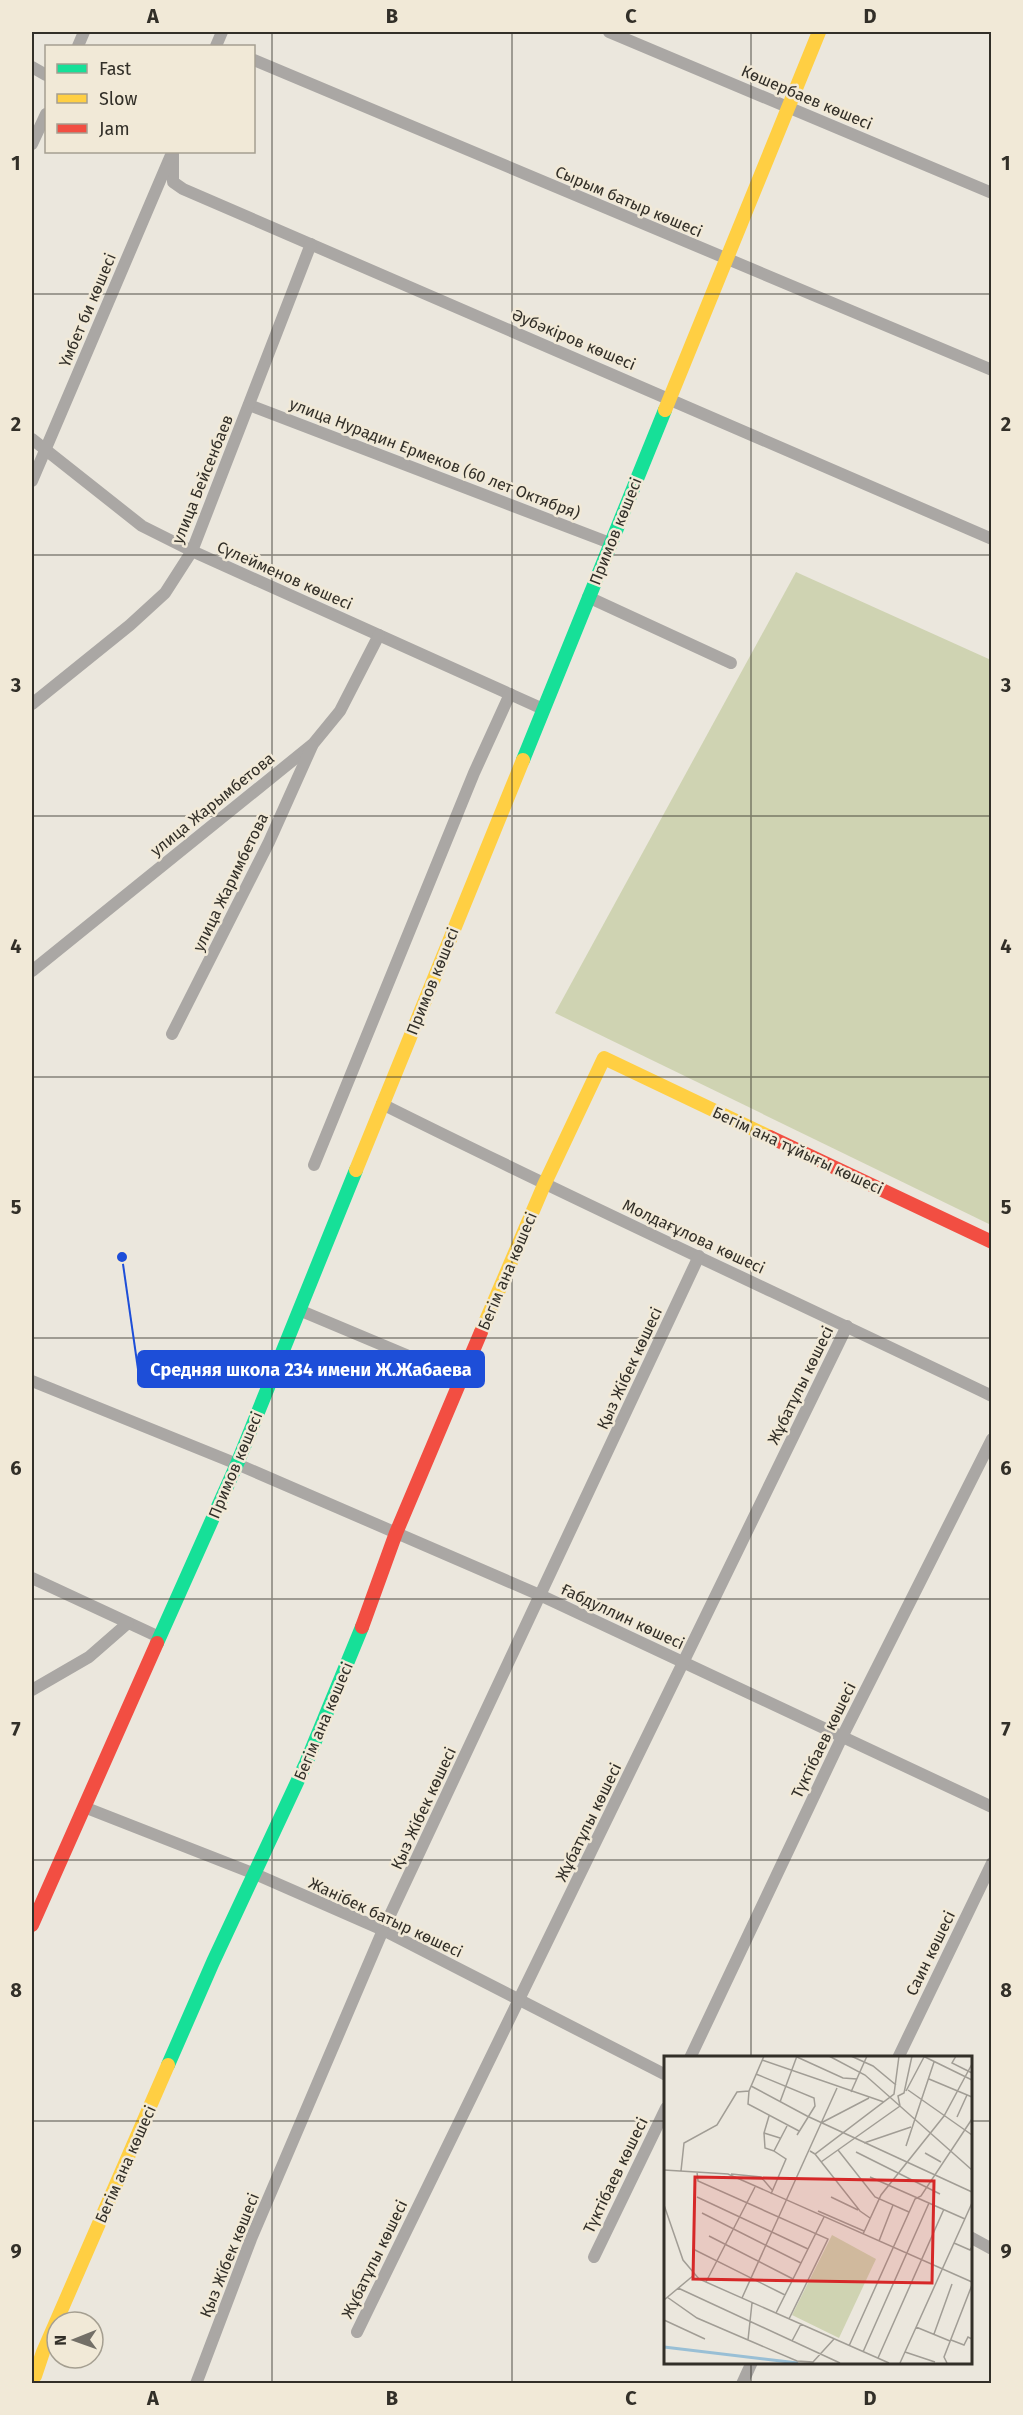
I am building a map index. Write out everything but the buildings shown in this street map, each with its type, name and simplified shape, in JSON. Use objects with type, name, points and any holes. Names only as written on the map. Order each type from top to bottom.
[{"type":"street","name":"Көшербаев көшесі","points":[[609,32],[992,193]]},
{"type":"street","name":"Примов көшесі","points":[[32,1925],[237,1464],[819,32]]},
{"type":"street","name":"Сырым батыр көшесі","points":[[255,60],[992,370]]},
{"type":"street","points":[[32,144],[45,116]]},
{"type":"street","name":"Әубәкіров көшесі","points":[[173,153],[172,182],[183,189],[992,538]]},
{"type":"street","name":"Үмбет би көшесі","points":[[32,481],[173,153]]},
{"type":"street","name":"улица Бейсенбаев","points":[[32,704],[130,625],[165,593],[192,551],[311,244]]},
{"type":"street","name":"улица Нурадин Ермеков (60 лет Октября)","points":[[249,405],[610,543]]},
{"type":"street","name":"Сүлейменов көшесі","points":[[32,439],[142,526],[192,551],[543,709]]},
{"type":"street","points":[[588,597],[731,663]]},
{"type":"street","name":"улица Жарымбетова","points":[[32,971],[313,744],[339,711],[380,635]]},
{"type":"street","points":[[314,1165],[474,773],[510,694]]},
{"type":"street","name":"улица Жаримбетова","points":[[172,1034],[270,843],[313,744]]},
{"type":"street","name":"Бегім ана көшесі","points":[[32,2378],[35,2376],[43,2352],[213,1962],[315,1742],[369,1611],[396,1533],[461,1378],[544,1185],[604,1058]]},
{"type":"street","name":"Бегім ана тұйығы көшесі","points":[[604,1058],[992,1242]]},
{"type":"street","name":"Молдағұлова көшесі","points":[[382,1104],[544,1185],[699,1256],[992,1396]]},
{"type":"street","name":"Қыз Жібек көшесі","points":[[196,2384],[251,2239],[383,1930],[542,1596],[699,1256]]},
{"type":"street","points":[[299,1310],[461,1378]]},
{"type":"street","name":"Жұбатұлы көшесі","points":[[357,2332],[847,1326]]},
{"type":"street","name":"Ғабдуллин көшесі","points":[[32,1381],[237,1464],[542,1596],[992,1807]]},
{"type":"street","name":"Түктібаев көшесі","points":[[691,2056],[842,1737],[992,1439]]},
{"type":"street","points":[[32,1578],[159,1637]]},
{"type":"street","points":[[32,1690],[89,1656],[128,1623]]},
{"type":"street","name":"Жанібек батыр көшесі","points":[[84,1808],[255,1874],[383,1930],[664,2074]]},
{"type":"street","name":"Саин көшесі","points":[[899,2056],[992,1863]]},
{"type":"street","name":"Түктібаев көшесі","points":[[594,2257],[664,2112]]},
{"type":"street","points":[[972,2238],[992,2249]]},
{"type":"street","points":[[742,2384],[751,2364]]},
{"type":"green space","points":[[796,572],[991,660],[991,1225],[555,1013]]},
{"type":"traffic: fast","points":[[523,760],[665,410]]},
{"type":"traffic: fast","points":[[157,1643],[237,1464],[356,1170]]},
{"type":"traffic: fast","points":[[168,2065],[213,1962],[306,1763],[362,1627]]},
{"type":"traffic: slow","points":[[665,410],[819,32]]},
{"type":"traffic: slow","points":[[356,1170],[523,760]]},
{"type":"traffic: slow","points":[[481,1332],[544,1185],[604,1058],[770,1137]]},
{"type":"traffic: slow","points":[[32,2378],[35,2376],[43,2352],[168,2065]]},
{"type":"traffic: jam","points":[[770,1137],[992,1242]]},
{"type":"traffic: jam","points":[[362,1627],[396,1533],[481,1332]]},
{"type":"traffic: jam","points":[[32,1925],[157,1643]]},
{"type":"place","name":"Средняя школа 234 имени Ж.Жабаева","points":[[122,1257]]}]
